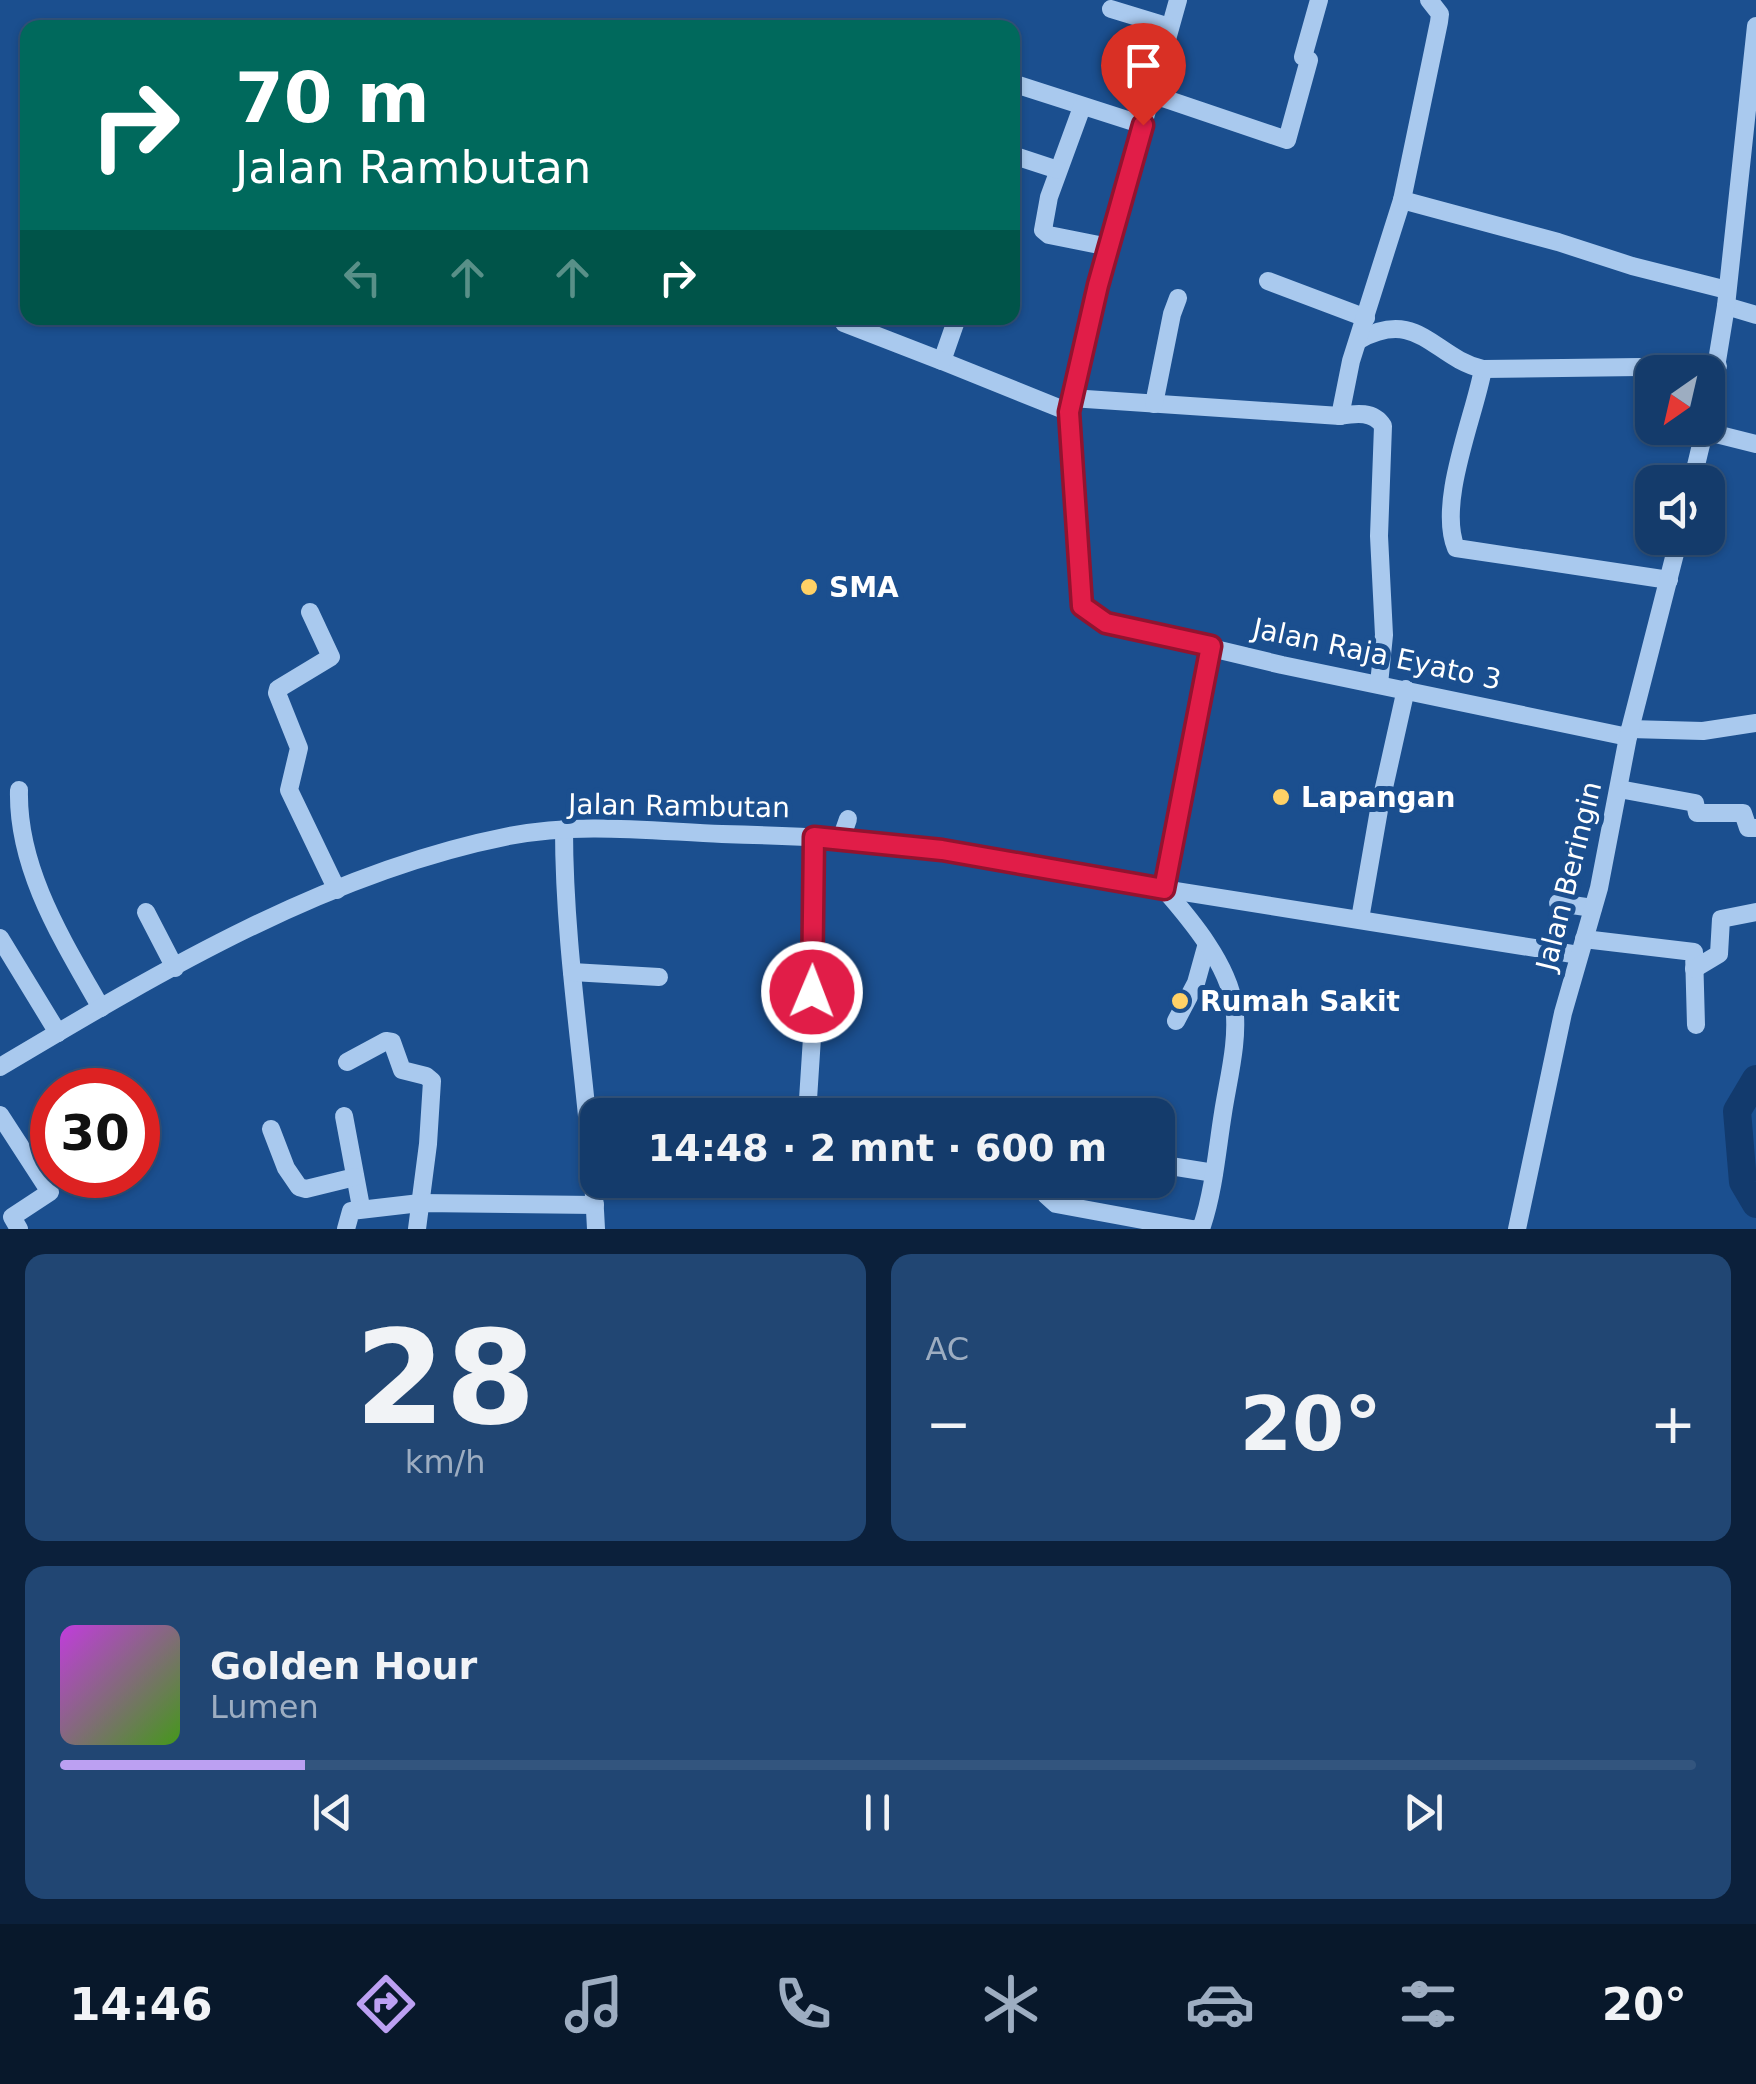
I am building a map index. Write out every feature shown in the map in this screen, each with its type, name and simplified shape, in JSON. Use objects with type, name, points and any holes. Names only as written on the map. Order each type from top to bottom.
[{"type":"street","name":"Jalan Raja Eyato 3","points":[[1178,0],[1070,405],[1082,606],[1106,623],[1379,684],[1629,733],[1704,731],[1756,723]]},
{"type":"street","points":[[1151,94],[1287,140],[1309,60],[1303,57],[1304,46],[1319,0]]},
{"type":"street","points":[[1340,416],[1402,200],[1440,5]]},
{"type":"street","points":[[1111,9],[1170,27]]},
{"type":"street","points":[[1719,355],[1756,26]]},
{"type":"street","points":[[1020,86],[1143,125]]},
{"type":"street","points":[[1082,107],[1058,170],[1043,221],[1044,233],[1109,248]]},
{"type":"street","points":[[1020,158],[1058,170]]},
{"type":"street","points":[[1402,200],[1632,266],[1727,298],[1756,315]]},
{"type":"street","points":[[1268,281],[1366,318]]},
{"type":"street","points":[[1154,404],[1178,298]]},
{"type":"street","points":[[849,325],[1070,405],[1154,404],[1340,416],[1358,412],[1377,418],[1383,426],[1380,536],[1384,635],[1379,684]]},
{"type":"street","points":[[942,361],[955,325]]},
{"type":"street","points":[[1359,340],[1378,329],[1402,329],[1434,340],[1466,365],[1484,369],[1635,367]]},
{"type":"street","points":[[1484,369],[1460,446],[1452,516],[1456,548],[1669,580]]},
{"type":"street","points":[[1725,432],[1756,444]]},
{"type":"street","name":"Jalan Beringin","points":[[1517,1229],[1563,1013],[1594,908],[1629,733],[1675,555]]},
{"type":"street","points":[[310,612],[331,657],[277,693],[300,748],[290,790],[337,890]]},
{"type":"street","points":[[1049,1198],[1056,1204],[1194,1229],[1202,1226],[1206,1216],[1232,1058],[1234,1007],[1220,967],[1164,889],[1211,646]]},
{"type":"street","points":[[1360,919],[1406,689]]},
{"type":"street","points":[[1619,789],[1696,803],[1697,813],[1743,813],[1748,828],[1756,828]]},
{"type":"street","points":[[19,790],[18,822],[35,878],[100,1008]]},
{"type":"street","points":[[841,838],[848,819]]},
{"type":"street","points":[[564,829],[572,972],[590,1098]]},
{"type":"street","name":"Jalan Rambutan","points":[[0,1067],[175,968],[337,890],[430,856],[514,835],[564,829],[841,838],[942,850],[1360,919],[1582,947],[1694,952],[1694,970]]},
{"type":"street","points":[[808,1098],[813,1022],[814,837]]},
{"type":"street","points":[[1558,903],[1594,908]]},
{"type":"street","points":[[146,912],[175,968]]},
{"type":"street","points":[[1696,1026],[1694,970],[1719,954],[1721,919],[1756,912]]},
{"type":"street","points":[[0,938],[58,1032]]},
{"type":"street","points":[[1176,1021],[1196,983],[1206,946]]},
{"type":"street","points":[[572,972],[659,977]]},
{"type":"street","points":[[347,1062],[386,1041],[392,1042],[402,1070],[432,1081],[416,1229]]},
{"type":"street","points":[[0,1115],[50,1192],[12,1217],[19,1229]]},
{"type":"street","points":[[344,1116],[361,1207]]},
{"type":"street","points":[[271,1128],[286,1168],[299,1187],[306,1189],[355,1176]]},
{"type":"street","points":[[1175,1167],[1214,1173]]},
{"type":"street","points":[[595,1198],[596,1229]]},
{"type":"street","points":[[346,1229],[351,1211],[361,1207],[420,1203],[595,1206]]},
{"type":"waterway","points":[[1756,1079],[1737,1111],[1743,1182],[1756,1204]]},
{"type":"place","name":"SMA","points":[[809,587]]},
{"type":"place","name":"Lapangan","points":[[1281,797]]},
{"type":"place","name":"Rumah Sakit","points":[[1180,1001]]},
{"type":"route","points":[[812,992],[814,837],[942,850],[1164,889],[1211,646],[1106,623],[1082,606],[1068,430],[1071,398],[1098,285],[1143,125]]}]
